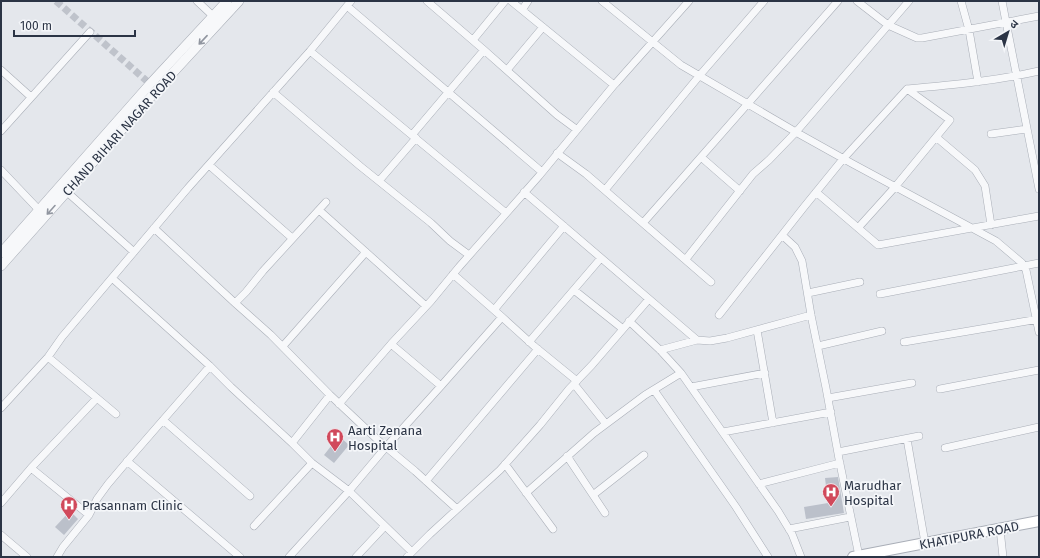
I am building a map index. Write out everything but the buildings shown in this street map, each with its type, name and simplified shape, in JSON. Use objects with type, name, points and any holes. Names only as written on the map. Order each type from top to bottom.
[{"type":"main road","name":"KHATIPURA ROAD","points":[[856,556],[1039,521]]},
{"type":"street","points":[[197,1],[216,19]]},
{"type":"street","name":"CHAND BIHARI NAGAR ROAD","points":[[1,266],[157,90],[216,19],[226,1]]},
{"type":"street","name":"CHAND BIHARI NAGAR ROAD","points":[[1,253],[150,84],[216,19],[239,1]]},
{"type":"street","points":[[427,1],[508,70],[557,115],[576,129]]},
{"type":"street","points":[[473,40],[505,1]]},
{"type":"street","points":[[511,1],[614,85]]},
{"type":"street","points":[[522,10],[528,1]]},
{"type":"street","points":[[602,1],[682,65],[700,76],[843,159],[996,241],[1022,263],[1026,270],[1039,332]]},
{"type":"street","points":[[340,404],[542,172],[576,129],[614,85],[689,1]]},
{"type":"street","points":[[605,190],[764,1]]},
{"type":"street","points":[[643,223],[838,1]]},
{"type":"street","points":[[857,1],[888,25],[911,36],[922,38],[1039,16]]},
{"type":"street","points":[[686,259],[753,174],[796,132],[909,1]]},
{"type":"street","points":[[961,1],[969,30],[978,82]]},
{"type":"street","points":[[1002,1],[1039,188]]},
{"type":"street","points":[[1,408],[48,357],[62,337],[154,228],[310,51],[349,3],[448,92],[542,172]]},
{"type":"street","points":[[508,70],[543,27]]},
{"type":"street","points":[[1,131],[90,32]]},
{"type":"street","points":[[379,181],[448,92],[484,50]]},
{"type":"street","points":[[310,51],[506,213]]},
{"type":"street","points":[[1,70],[31,97]]},
{"type":"street","points":[[719,315],[843,159],[907,89],[978,82],[1039,72]]},
{"type":"street","points":[[858,228],[895,187],[950,120],[907,89]]},
{"type":"street","points":[[273,92],[379,181],[431,222],[450,241],[469,255]]},
{"type":"street","points":[[991,134],[1027,129]]},
{"type":"street","points":[[936,136],[975,170],[985,186],[991,225]]},
{"type":"street","points":[[557,153],[586,174],[711,282]]},
{"type":"street","points":[[701,157],[740,191]]},
{"type":"street","points":[[209,165],[292,238]]},
{"type":"street","points":[[1,170],[39,210]]},
{"type":"street","points":[[67,192],[134,252]]},
{"type":"street","points":[[524,192],[697,340]]},
{"type":"street","points":[[816,192],[878,245],[1039,216]]},
{"type":"street","points":[[235,303],[326,202]]},
{"type":"street","points":[[319,210],[426,306]]},
{"type":"street","points":[[494,310],[564,226]]},
{"type":"street","points":[[154,228],[283,346],[330,395],[457,510]]},
{"type":"street","points":[[782,235],[795,247],[802,261],[811,315],[831,412],[856,556]]},
{"type":"street","points":[[283,346],[366,252]]},
{"type":"street","points":[[529,342],[601,258]]},
{"type":"street","points":[[880,294],[1039,264]]},
{"type":"street","points":[[453,274],[575,383],[606,424]]},
{"type":"street","points":[[112,278],[210,366],[231,388],[312,463],[349,491],[386,526],[409,555],[500,470],[648,299]]},
{"type":"street","points":[[808,293],[860,282]]},
{"type":"street","points":[[574,290],[623,329]]},
{"type":"street","points":[[660,350],[697,340],[727,338],[811,315]]},
{"type":"street","points":[[289,557],[502,317]]},
{"type":"street","points":[[904,342],[1037,319]]},
{"type":"street","points":[[629,321],[660,350],[681,373],[778,511],[798,546],[801,557]]},
{"type":"street","points":[[757,330],[773,423]]},
{"type":"street","points":[[818,346],[882,331]]},
{"type":"street","points":[[391,344],[442,386]]},
{"type":"street","points":[[426,481],[538,349]]},
{"type":"street","points":[[48,357],[116,414]]},
{"type":"street","points":[[56,557],[88,515],[97,499],[127,461],[210,366]]},
{"type":"street","points":[[940,390],[1039,370]]},
{"type":"street","points":[[526,493],[567,456],[606,424],[645,395],[681,373]]},
{"type":"street","points":[[691,387],[765,373]]},
{"type":"street","points":[[828,398],[912,383]]},
{"type":"street","points":[[654,390],[736,507],[768,557]]},
{"type":"street","points":[[292,443],[330,395]]},
{"type":"street","points":[[1,503],[31,468],[97,398]]},
{"type":"street","points":[[723,432],[831,412]]},
{"type":"street","points":[[163,420],[250,496]]},
{"type":"street","points":[[945,448],[1039,427]]},
{"type":"street","points":[[838,452],[919,436]]},
{"type":"street","points":[[907,439],[925,543]]},
{"type":"street","points":[[594,495],[644,455]]},
{"type":"street","points":[[567,456],[606,513]]},
{"type":"street","points":[[127,461],[240,557]]},
{"type":"street","points":[[254,526],[312,463]]},
{"type":"street","points":[[505,464],[553,530]]},
{"type":"street","points":[[759,484],[840,464]]},
{"type":"street","points":[[31,468],[88,515]]},
{"type":"street","points":[[789,529],[850,517]]},
{"type":"street","points":[[356,557],[386,526]]},
{"type":"street","points":[[1000,528],[1003,557]]},
{"type":"street","points":[[1,535],[27,557]]},
{"type":"tunnel","points":[[56,1],[157,90]]},
{"type":"place","name":"Aarti Zenana Hospital","points":[[335,452]]},
{"type":"place","name":"Marudhar Hospital","points":[[831,507]]},
{"type":"place","name":"Prasannam Clinic","points":[[69,520]]}]
